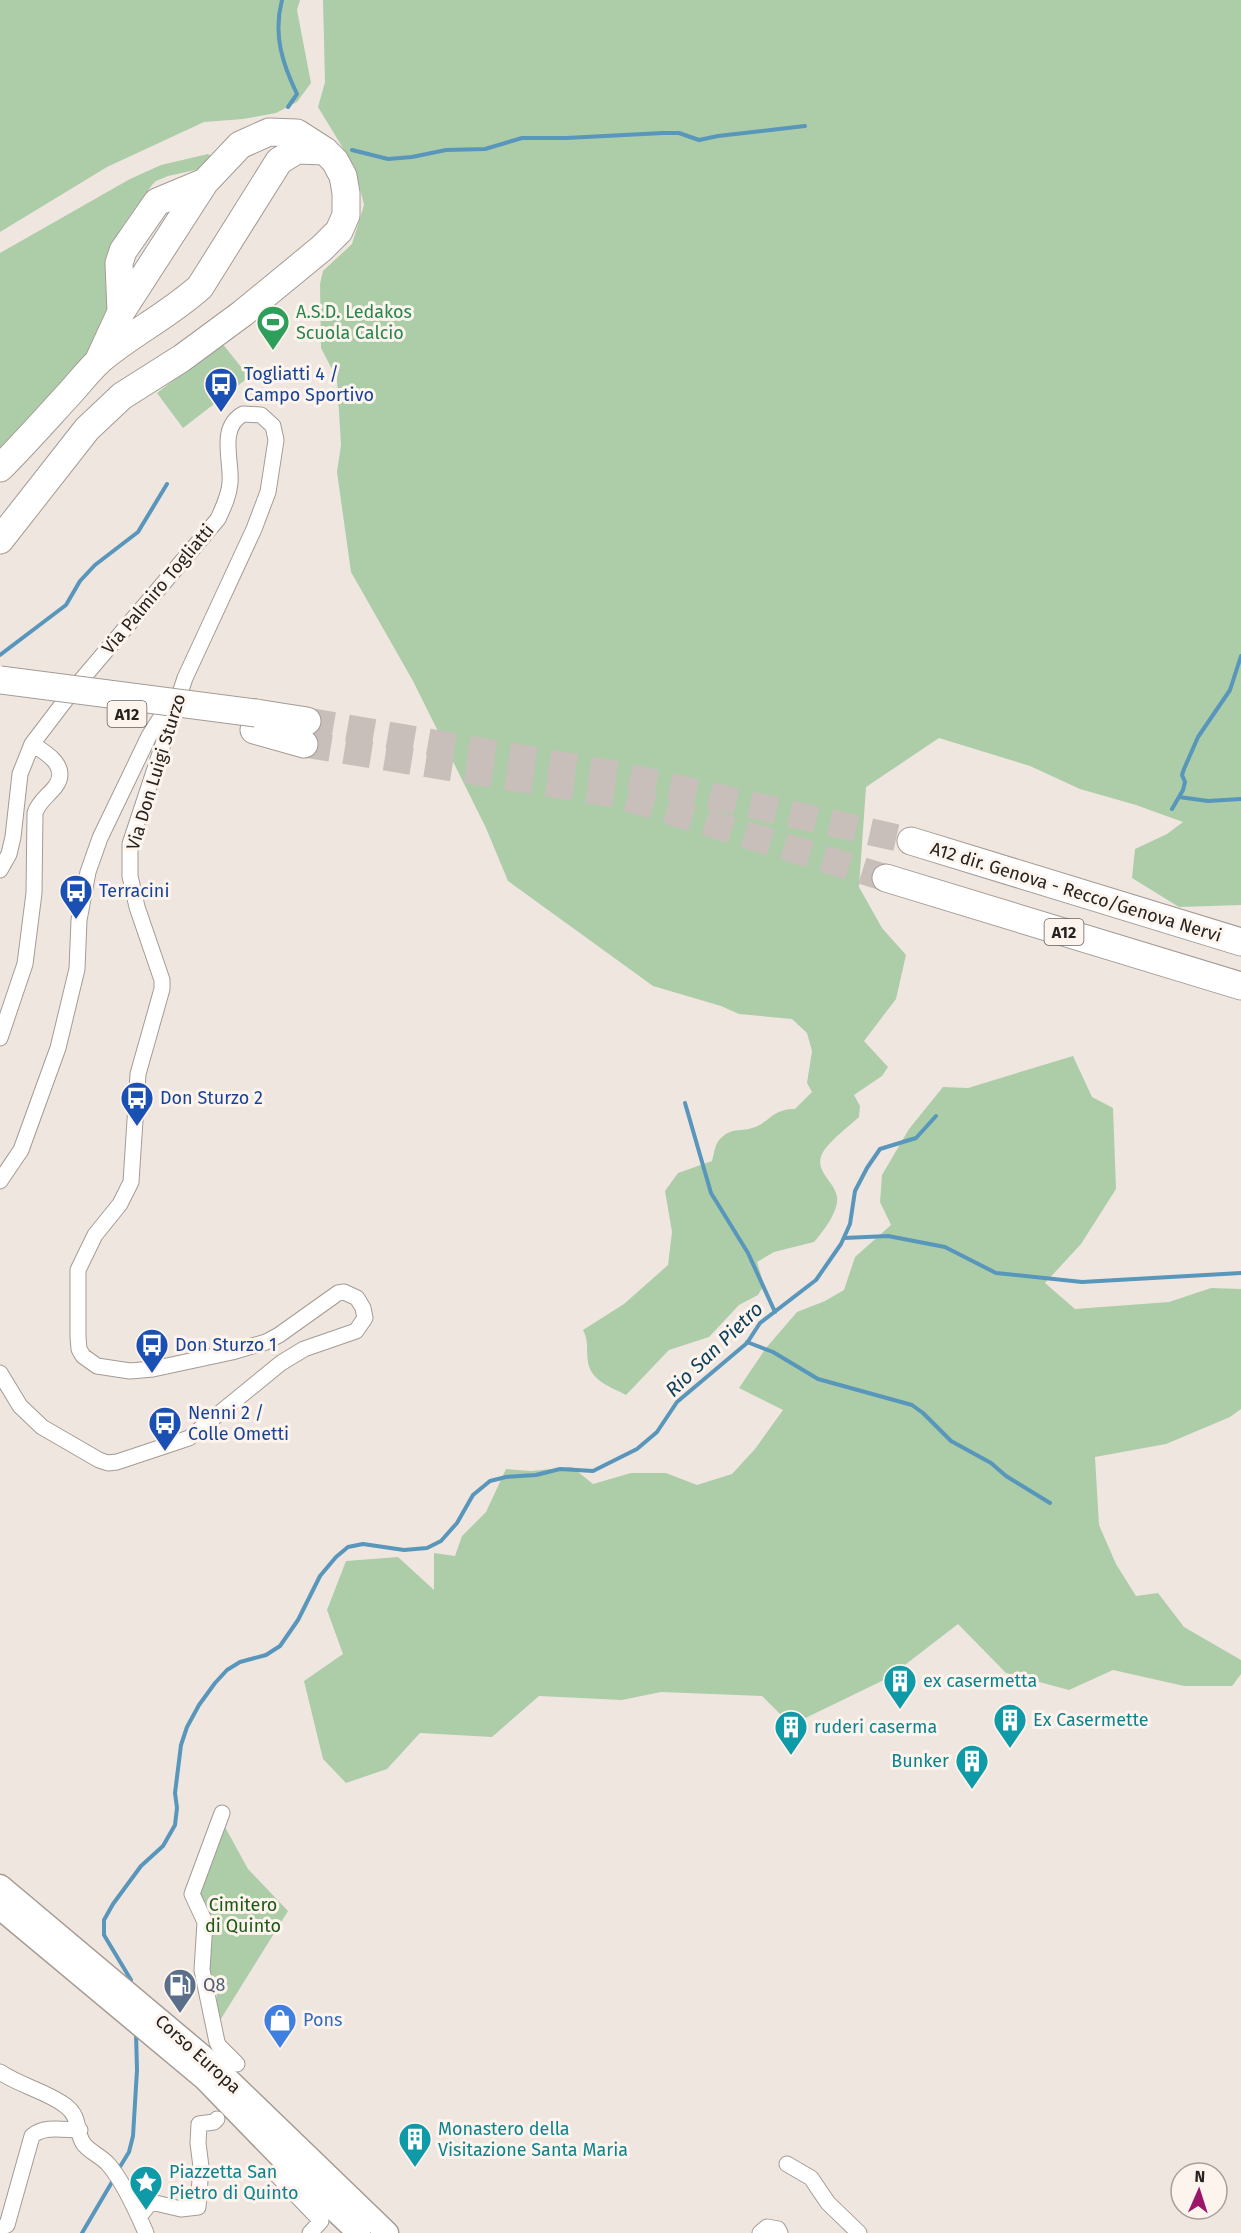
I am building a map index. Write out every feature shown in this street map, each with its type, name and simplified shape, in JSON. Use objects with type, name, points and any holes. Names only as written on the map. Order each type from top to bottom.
[{"type":"highway","points":[[0,540],[87,429],[122,396],[182,358],[243,313],[322,248],[339,231],[346,215],[346,193],[343,176],[335,161],[325,151],[297,133],[269,132],[240,145],[205,182],[121,312],[98,362]]},
{"type":"highway","points":[[0,468],[98,362],[132,334],[158,320],[200,287],[279,161],[297,150],[325,151]]},
{"type":"highway","name":"A12","points":[[0,680],[255,722],[306,733]]},
{"type":"highway","name":"A12","points":[[0,697],[255,722]]},
{"type":"highway","name":"A12 dir. Genova - Recco/Genova Nervi","points":[[911,841],[1241,942]]},
{"type":"highway","name":"A12","points":[[886,878],[1241,986]]},
{"type":"main road","name":"Corso Europa","points":[[0,1886],[27,1919],[142,2015],[213,2065],[387,2233]]},
{"type":"main road","name":"Corso Europa","points":[[0,1908],[27,1919]]},
{"type":"main road","name":"Corso Europa","points":[[142,2015],[309,2186],[359,2233]]},
{"type":"street","name":"Via Palmiro Togliatti","points":[[0,870],[9,854],[20,774],[32,744],[77,685],[218,519],[226,503],[230,484],[228,437],[230,426],[243,414],[261,415],[273,426],[276,440],[268,492],[254,529],[185,678]]},
{"type":"street","points":[[0,1181],[21,1150],[58,1048],[77,969],[79,920],[88,872],[100,838],[149,736],[185,678]]},
{"type":"street","name":"Via Don Luigi Sturzo","points":[[0,1373],[20,1406],[42,1427],[99,1460],[113,1463],[189,1438],[289,1358],[322,1341],[356,1331],[363,1323],[365,1312],[357,1298],[338,1293],[279,1335],[266,1342],[232,1352],[144,1371],[97,1366],[89,1362],[79,1349],[78,1270],[95,1235],[120,1204],[131,1182],[138,1074],[162,989],[162,980],[137,907],[130,876],[130,844],[185,678]]},
{"type":"street","points":[[0,1038],[25,964],[34,893],[35,813],[39,803],[59,779],[58,767],[52,756],[32,744]]},
{"type":"street","points":[[222,1813],[192,1894],[205,1922],[202,1970],[215,2033],[219,2046],[237,2064]]},
{"type":"street","points":[[0,2072],[66,2105],[75,2116],[84,2144],[100,2155],[110,2166],[146,2233]]},
{"type":"street","points":[[139,2217],[151,2202],[181,2209],[198,2207],[201,2167],[198,2143],[200,2123],[214,2122],[217,2119]]},
{"type":"street","points":[[0,2228],[7,2225],[33,2136],[49,2129],[80,2130]]},
{"type":"street","points":[[787,2164],[811,2178],[828,2203],[859,2233]]},
{"type":"street","points":[[275,2173],[321,2221],[310,2233]]},
{"type":"street","points":[[760,2233],[768,2227],[778,2229],[780,2233]]},
{"type":"green space","points":[[0,0],[300,0],[297,10],[311,83],[297,102],[276,113],[243,119],[204,122],[107,167],[0,232]]},
{"type":"green space","points":[[323,0],[1241,0],[1241,905],[1179,907],[1132,878],[1135,849],[1167,834],[1183,822],[1136,805],[1080,789],[1030,766],[939,738],[866,787],[859,887],[882,928],[906,955],[896,999],[864,1041],[888,1067],[882,1076],[854,1095],[860,1106],[859,1117],[834,1139],[825,1149],[820,1160],[823,1171],[837,1197],[836,1209],[814,1242],[774,1252],[757,1262],[764,1285],[758,1295],[739,1305],[709,1337],[669,1350],[626,1395],[602,1383],[593,1374],[588,1362],[587,1342],[583,1330],[624,1304],[668,1265],[672,1232],[665,1191],[678,1173],[712,1161],[718,1141],[724,1135],[758,1126],[781,1111],[795,1109],[812,1092],[807,1083],[812,1051],[807,1033],[792,1019],[739,1014],[721,1006],[653,986],[508,881],[486,828],[413,681],[351,572],[337,472],[341,445],[337,379],[321,348],[320,284],[323,271],[352,244],[364,205],[355,168],[318,107],[325,82]]},
{"type":"green space","points":[[208,154],[217,159],[204,168],[156,181],[124,224],[109,252],[111,315],[86,356],[0,450],[0,253],[130,179],[161,165]]},
{"type":"green space","points":[[222,343],[249,377],[183,428],[157,393]]},
{"type":"green space","points":[[1073,1056],[1092,1097],[1113,1108],[1116,1189],[1081,1244],[1045,1283],[1075,1309],[1169,1302],[1211,1288],[1241,1289],[1241,1409],[1230,1417],[1166,1444],[1095,1457],[1099,1525],[1116,1564],[1136,1596],[1158,1593],[1184,1627],[1241,1660],[1241,1674],[1232,1686],[1184,1686],[1113,1670],[1069,1690],[1006,1673],[958,1624],[888,1678],[791,1725],[762,1696],[661,1692],[622,1700],[539,1696],[492,1737],[420,1733],[387,1769],[346,1783],[323,1759],[304,1681],[343,1654],[327,1610],[346,1561],[398,1557],[434,1590],[434,1553],[455,1556],[462,1536],[486,1512],[506,1469],[531,1471],[572,1467],[593,1484],[631,1473],[666,1473],[697,1485],[732,1474],[755,1449],[783,1410],[739,1388],[766,1348],[797,1312],[825,1301],[844,1290],[855,1257],[891,1225],[880,1202],[882,1175],[909,1129],[943,1087],[968,1088]]},
{"type":"green space","name":"Cimitero di Quinto","points":[[222,1826],[225,1827],[248,1869],[288,1911],[219,2022],[216,2015],[217,1984],[206,1977],[197,1898]]},
{"type":"waterway","points":[[282,0],[278,25],[280,48],[297,94],[288,107]]},
{"type":"waterway","points":[[352,150],[388,159],[446,150],[485,149],[522,138],[679,133],[699,140],[805,126]]},
{"type":"waterway","points":[[0,655],[66,605],[80,581],[95,565],[138,532],[167,484]]},
{"type":"waterway","name":"Rio San Pietro","points":[[1172,809],[1183,790],[1185,782],[1182,775],[1198,737],[1230,690],[1241,656]]},
{"type":"waterway","points":[[1179,797],[1208,801],[1241,799]]},
{"type":"waterway","points":[[685,1103],[711,1193],[748,1253],[775,1312]]},
{"type":"waterway","name":"Rio San Pietro","points":[[131,1980],[104,1935],[104,1920],[141,1866],[163,1846],[175,1825],[177,1808],[175,1793],[181,1745],[187,1727],[199,1705],[227,1670],[240,1662],[266,1655],[280,1646],[298,1620],[320,1576],[348,1547],[363,1544],[404,1550],[427,1548],[441,1541],[457,1523],[473,1495],[490,1481],[506,1477],[536,1475],[560,1469],[593,1471],[637,1449],[657,1432],[677,1402],[747,1343],[760,1323],[816,1280],[841,1244],[850,1224],[855,1191],[880,1149],[916,1138],[936,1116]]},
{"type":"waterway","points":[[844,1238],[888,1236],[945,1247],[996,1273],[1082,1282],[1241,1273]]},
{"type":"waterway","points":[[747,1342],[773,1352],[818,1379],[912,1405],[951,1441],[991,1463],[1006,1476],[1050,1503]]},
{"type":"waterway","points":[[118,2170],[129,2152],[133,2136],[137,2070],[136,2033]]},
{"type":"waterway","name":"Rio San Pietro","points":[[82,2233],[112,2182]]},
{"type":"tunnel","points":[[307,721],[619,775],[911,841]]},
{"type":"tunnel","points":[[304,744],[615,794],[886,878]]},
{"type":"place","name":"A.S.D. Ledakos Scuola Calcio","points":[[273,351]]},
{"type":"place","name":"Togliatti 4 / Campo Sportivo","points":[[221,413]]},
{"type":"place","name":"Terracini","points":[[76,920]]},
{"type":"place","name":"Don Sturzo 2","points":[[137,1127]]},
{"type":"place","name":"Don Sturzo 1","points":[[152,1374]]},
{"type":"place","name":"Nenni 2 / Colle Ometti","points":[[165,1452]]},
{"type":"place","name":"ex casermetta","points":[[900,1710]]},
{"type":"place","name":"Ex Casermette","points":[[1010,1749]]},
{"type":"place","name":"ruderi caserma","points":[[791,1756]]},
{"type":"place","name":"Bunker","points":[[972,1790]]},
{"type":"place","name":"Q8","points":[[180,2014]]},
{"type":"place","name":"Pons","points":[[280,2049]]},
{"type":"place","name":"Monastero della Visitazione Santa Maria","points":[[415,2168]]},
{"type":"place","name":"Piazzetta San Pietro di Quinto","points":[[146,2211]]}]
